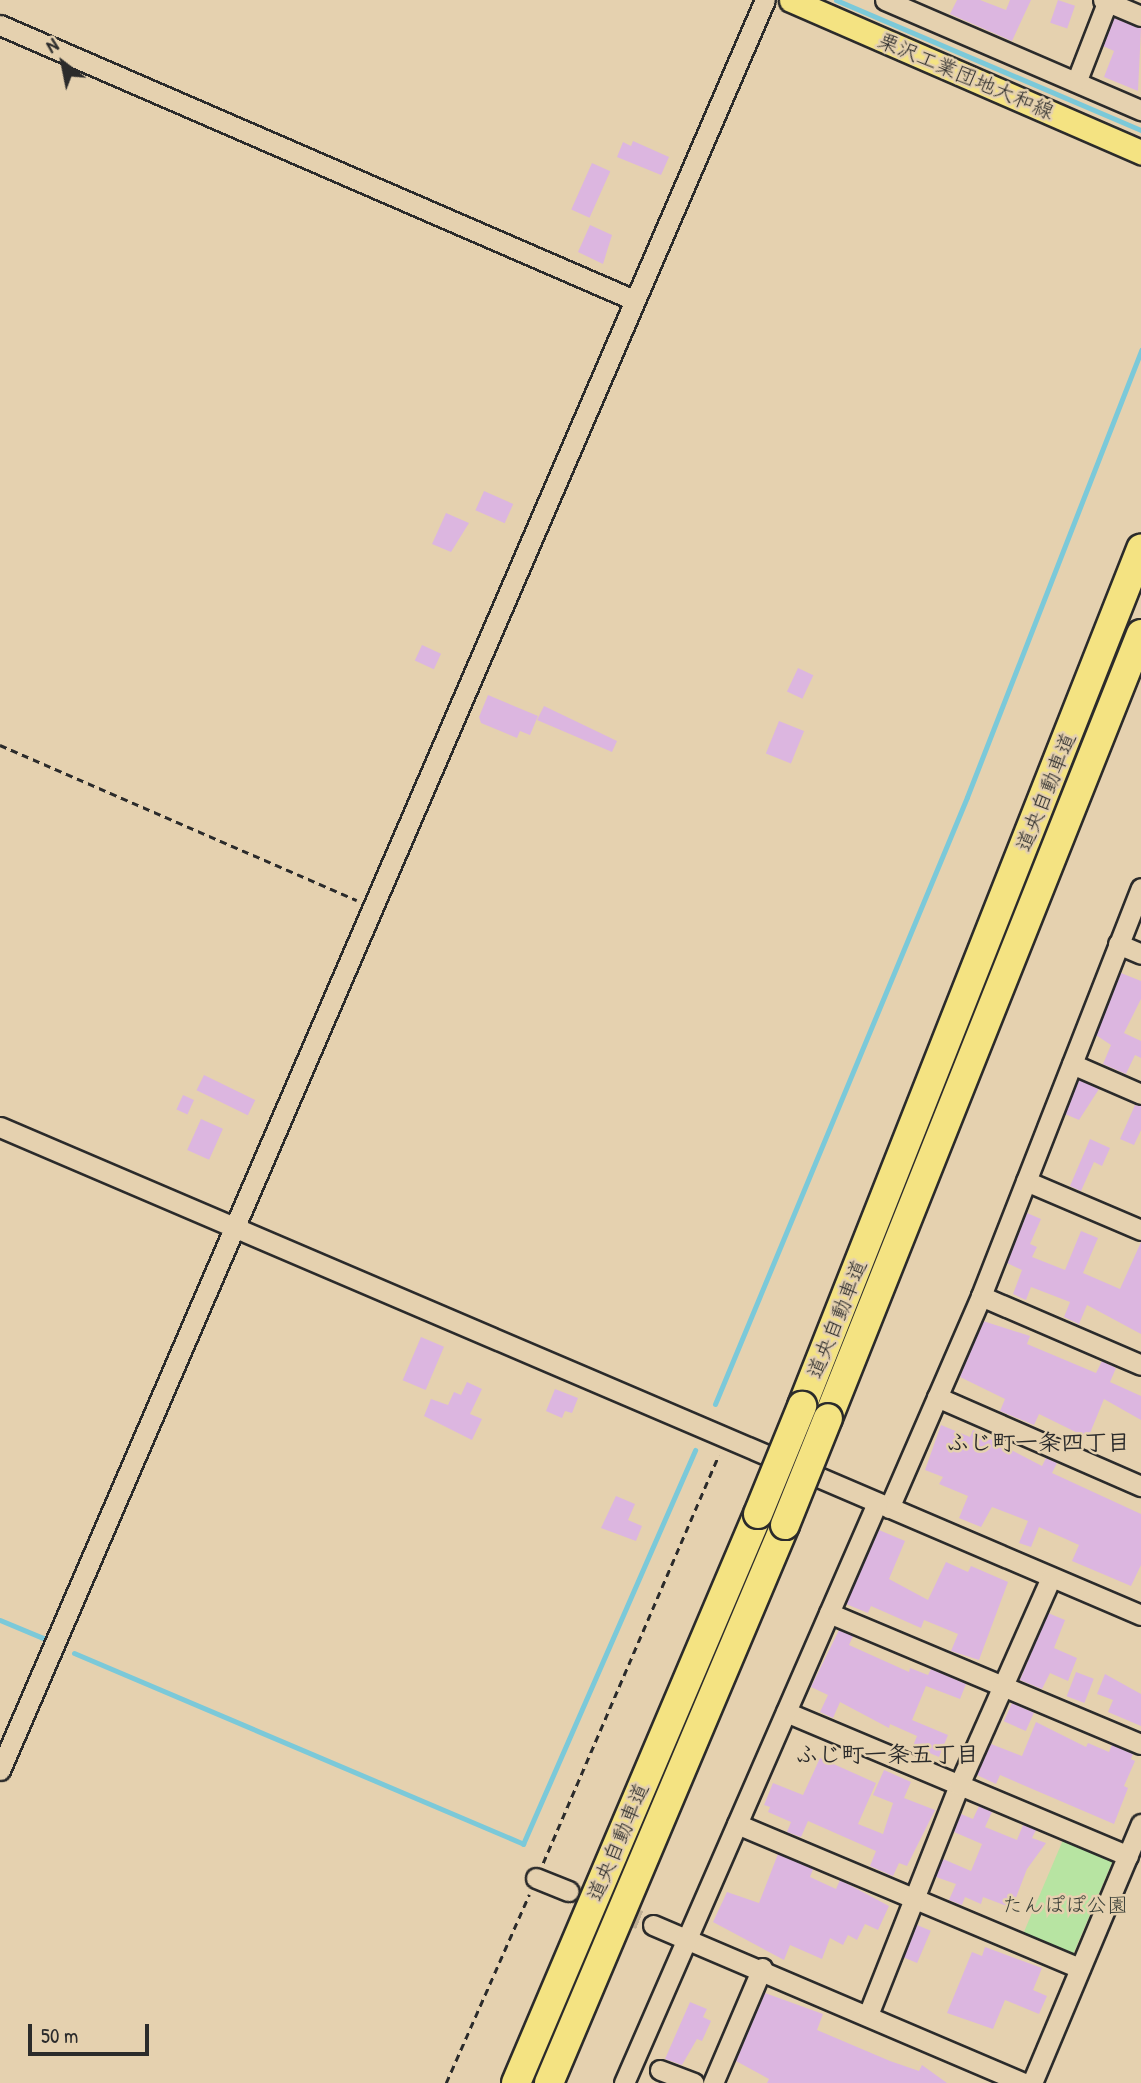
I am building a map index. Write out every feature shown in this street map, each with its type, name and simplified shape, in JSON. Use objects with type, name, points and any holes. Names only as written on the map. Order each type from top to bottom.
[{"type":"highway","name":"道央自動車道","points":[[516,2083],[758,1514],[1141,549]]},
{"type":"highway","name":"道央自動車道","points":[[549,2083],[785,1525],[1141,635]]},
{"type":"main road","name":"栗沢工業団地大和線","points":[[791,0],[1141,152]]},
{"type":"street","points":[[0,1770],[765,0]]},
{"type":"street","points":[[885,0],[1077,80],[1141,110]]},
{"type":"street","points":[[1077,80],[1106,1],[1141,16]]},
{"type":"street","points":[[0,25],[634,300]]},
{"type":"street","points":[[624,2083],[829,1613],[937,1397],[981,1296],[1141,888]]},
{"type":"street","points":[[1118,944],[1141,954]]},
{"type":"street","points":[[1072,1064],[1141,1094]]},
{"type":"street","points":[[0,1128],[1141,1615]]},
{"type":"street","points":[[1026,1181],[1141,1230]]},
{"type":"street","points":[[981,1296],[1141,1365]]},
{"type":"street","points":[[937,1397],[1141,1486]]},
{"type":"street","points":[[868,2015],[959,1785],[1051,1577]]},
{"type":"street","points":[[829,1613],[1141,1744]]},
{"type":"street","points":[[786,1712],[1128,1856]]},
{"type":"street","points":[[737,1824],[1080,1968]]},
{"type":"street","points":[[1031,2083],[1141,1825]]},
{"type":"street","points":[[536,1878],[568,1891]]},
{"type":"street","points":[[653,1925],[762,1968],[1024,2083]]},
{"type":"street","points":[[713,2083],[762,1968]]},
{"type":"street","points":[[660,2070],[694,2083]]},
{"type":"path","points":[[0,745],[372,907]]},
{"type":"path","points":[[446,2083],[726,1439]]},
{"type":"green space","name":"たんぽぽ公園","points":[[1063,1840],[1113,1861],[1072,1956],[1023,1935]]},
{"type":"building","points":[[957,0],[980,0],[1006,10],[1010,0],[1031,0],[1012,41],[950,14]]},
{"type":"building","points":[[1058,0],[1075,6],[1067,29],[1050,23]]},
{"type":"building","points":[[1114,18],[1141,28],[1138,91],[1104,77],[1114,51],[1103,46]]},
{"type":"building","points":[[633,141],[669,157],[661,175],[617,157],[623,142],[631,146]]},
{"type":"building","points":[[592,163],[610,171],[590,218],[571,210]]},
{"type":"building","points":[[590,225],[612,235],[603,264],[578,252]]},
{"type":"building","points":[[484,491],[513,504],[505,523],[475,510]]},
{"type":"building","points":[[446,513],[469,523],[451,552],[432,544]]},
{"type":"building","points":[[422,645],[441,654],[434,669],[415,660]]},
{"type":"building","points":[[798,668],[813,675],[802,699],[787,692]]},
{"type":"building","points":[[488,695],[538,716],[530,735],[520,731],[517,738],[481,723],[479,717]]},
{"type":"building","points":[[544,706],[617,741],[612,752],[537,720]]},
{"type":"building","points":[[779,721],[804,731],[791,764],[766,753]]},
{"type":"building","points":[[1121,973],[1141,981],[1141,999],[1124,1033],[1141,1041],[1141,1058],[1135,1055],[1126,1074],[1103,1064],[1111,1045],[1096,1035]]},
{"type":"building","points":[[204,1075],[255,1100],[248,1115],[197,1090]]},
{"type":"building","points":[[1079,1080],[1099,1089],[1079,1120],[1065,1114]]},
{"type":"building","points":[[183,1095],[194,1100],[187,1114],[176,1110]]},
{"type":"building","points":[[1135,1105],[1141,1106],[1141,1130],[1134,1145],[1120,1139]]},
{"type":"building","points":[[201,1119],[223,1129],[209,1160],[187,1150]]},
{"type":"building","points":[[1090,1139],[1110,1148],[1102,1166],[1094,1162],[1081,1191],[1070,1186]]},
{"type":"building","points":[[1027,1213],[1041,1219],[1030,1244],[1037,1247],[1032,1257],[1065,1270],[1081,1231],[1098,1238],[1083,1273],[1120,1289],[1141,1242],[1141,1334],[1087,1305],[1079,1324],[1064,1317],[1070,1302],[1031,1287],[1026,1300],[1013,1294],[1022,1270],[1007,1263]]},
{"type":"building","points":[[983,1321],[1030,1336],[1027,1344],[1096,1373],[1102,1361],[1116,1368],[1110,1382],[1141,1396],[1141,1420],[1104,1399],[1088,1438],[1039,1414],[1034,1425],[1000,1411],[1005,1399],[960,1377]]},
{"type":"building","points":[[421,1337],[444,1347],[426,1390],[403,1380]]},
{"type":"building","points":[[467,1382],[482,1389],[470,1414],[482,1419],[472,1440],[424,1416],[431,1399],[448,1405],[454,1392],[461,1395]]},
{"type":"building","points":[[555,1389],[578,1398],[572,1413],[565,1411],[562,1418],[546,1411]]},
{"type":"building","points":[[941,1425],[970,1437],[973,1430],[1042,1466],[1046,1458],[1057,1463],[1052,1473],[1141,1514],[1141,1565],[1131,1586],[1072,1561],[1079,1545],[1039,1527],[1031,1547],[1019,1543],[1028,1521],[992,1507],[981,1527],[959,1518],[968,1496],[939,1484],[943,1477],[925,1470]]},
{"type":"building","points":[[616,1496],[635,1504],[628,1520],[642,1526],[636,1541],[601,1528]]},
{"type":"building","points":[[879,1530],[905,1541],[889,1579],[928,1600],[946,1562],[968,1572],[971,1566],[1008,1582],[979,1660],[951,1651],[958,1634],[924,1620],[921,1628],[871,1606],[868,1613],[846,1604]]},
{"type":"building","points":[[1048,1613],[1065,1620],[1054,1648],[1077,1658],[1068,1681],[1050,1673],[1042,1689],[1020,1680]]},
{"type":"building","points":[[839,1630],[853,1636],[849,1645],[909,1672],[910,1668],[928,1675],[931,1669],[966,1684],[960,1699],[926,1686],[912,1720],[948,1735],[939,1757],[913,1746],[917,1736],[890,1724],[889,1728],[840,1702],[833,1718],[820,1712],[828,1695],[811,1687]]},
{"type":"building","points":[[1076,1672],[1094,1679],[1084,1703],[1067,1696]]},
{"type":"building","points":[[1105,1674],[1141,1694],[1141,1726],[1108,1712],[1113,1700],[1097,1694]]},
{"type":"building","points":[[1012,1703],[1034,1713],[1026,1731],[1004,1721]]},
{"type":"building","points":[[1036,1722],[1086,1747],[1088,1743],[1109,1752],[1112,1745],[1133,1754],[1131,1759],[1135,1761],[1124,1786],[1128,1788],[1114,1824],[1000,1775],[996,1784],[977,1775],[991,1744],[1022,1756]]},
{"type":"building","points":[[820,1758],[876,1783],[858,1824],[883,1834],[893,1803],[873,1795],[884,1770],[911,1782],[904,1798],[935,1810],[907,1866],[899,1863],[893,1876],[870,1866],[876,1851],[808,1821],[801,1837],[787,1832],[791,1822],[768,1812],[770,1807],[764,1805],[773,1783],[803,1795]]},
{"type":"building","points":[[979,1806],[992,1812],[985,1827],[1017,1840],[1023,1825],[1036,1830],[1032,1838],[1046,1843],[1027,1869],[1012,1908],[983,1897],[981,1904],[965,1897],[962,1905],[949,1900],[956,1884],[936,1877],[943,1859],[971,1871],[982,1844],[954,1832],[961,1814],[973,1819]]},
{"type":"building","points":[[778,1854],[813,1869],[810,1877],[836,1889],[840,1880],[889,1906],[878,1930],[865,1924],[857,1940],[848,1935],[843,1945],[830,1938],[822,1959],[790,1945],[784,1960],[713,1922],[727,1892],[759,1903]]},
{"type":"building","points":[[917,1925],[931,1931],[917,1963],[903,1957]]},
{"type":"building","points":[[985,1947],[1042,1968],[1033,1990],[1047,1996],[1039,2014],[1005,2000],[993,2029],[947,2013],[972,1952],[982,1956]]},
{"type":"building","points":[[765,1993],[823,2014],[817,2030],[919,2071],[922,2065],[947,2083],[767,2083],[769,2079],[736,2061]]},
{"type":"building","points":[[690,2002],[707,2009],[703,2017],[711,2021],[702,2041],[697,2039],[682,2065],[665,2059]]},
{"type":"waterway","points":[[836,0],[1141,130]]},
{"type":"waterway","points":[[715,1404],[967,797],[1141,350]]},
{"type":"waterway","points":[[74,1653],[523,1844],[695,1450]]},
{"type":"waterway","points":[[0,1620],[43,1638]]},
{"type":"tunnel","points":[[568,1891],[653,1925]]},
{"type":"district","name":"ふじ町一条四丁目","points":[[1038,1442]]},
{"type":"district","name":"ふじ町一条五丁目","points":[[887,1754]]}]
